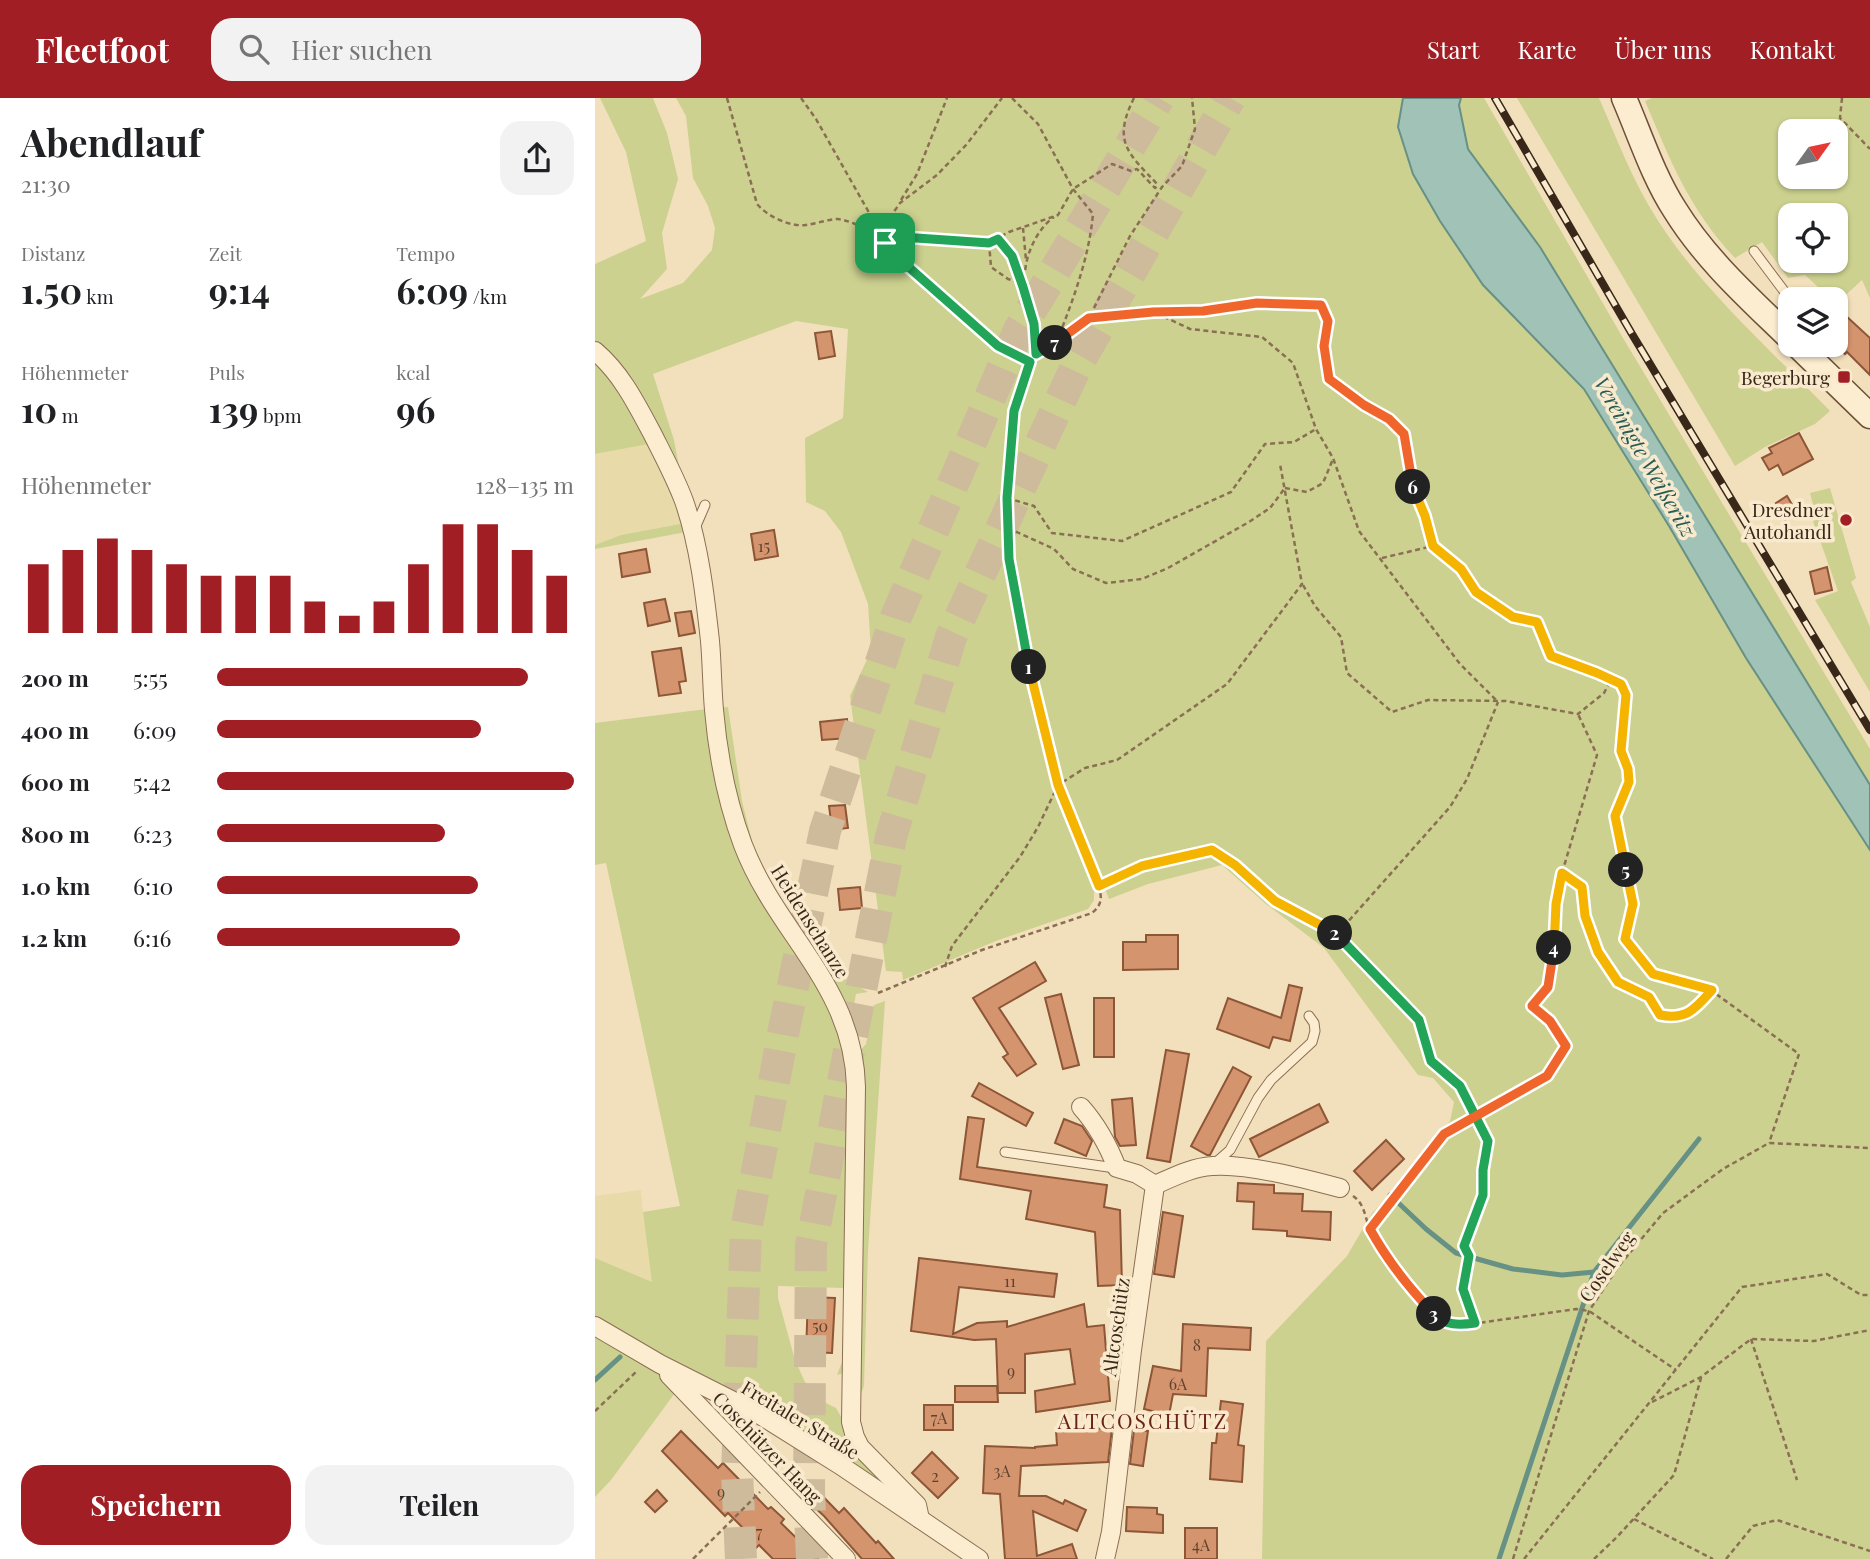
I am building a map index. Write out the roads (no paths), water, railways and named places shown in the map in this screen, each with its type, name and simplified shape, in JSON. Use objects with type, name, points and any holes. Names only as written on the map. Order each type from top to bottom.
[{"type":"main road","points":[[1624,98],[1662,186],[1690,232],[1726,275],[1778,326]]},
{"type":"main road","points":[[1809,357],[1870,416]]},
{"type":"street","name":"Heidenschanze","points":[[595,351],[616,372],[643,417],[674,476],[693,533],[710,643],[716,731],[736,826],[763,889],[831,993],[852,1048],[856,1087],[851,1422],[860,1447],[917,1505],[920,1519]]},
{"type":"street","points":[[1081,1107],[1108,1144],[1117,1168],[1137,1174],[1156,1185],[1177,1175],[1211,1166],[1286,1175],[1340,1188]]},
{"type":"street","name":"Altcoschütz","points":[[1105,1559],[1111,1532],[1132,1350],[1156,1185]]},
{"type":"street","name":"Freitaler Straße","points":[[595,1326],[652,1360],[757,1413],[979,1559]]},
{"type":"street","name":"Coschützer Hang","points":[[652,1360],[846,1559]]},
{"type":"lane","points":[[1753,251],[1781,287]]},
{"type":"lane","points":[[693,533],[705,505]]},
{"type":"lane","points":[[1211,1166],[1230,1150],[1258,1098],[1271,1080],[1312,1042],[1315,1031],[1309,1016]]},
{"type":"lane","points":[[1005,1152],[1117,1168]]},
{"type":"water","name":"Vereinigte Weißeritz","points":[[1403,98],[1461,98],[1459,105],[1468,149],[1540,247],[1870,785],[1870,850],[1746,658],[1669,526],[1584,389],[1483,285],[1440,221],[1413,174],[1398,127]]},
{"type":"waterway","points":[[1499,1559],[1594,1272],[1699,1139]]},
{"type":"waterway","points":[[1390,1195],[1456,1253],[1513,1269],[1562,1275],[1594,1272]]},
{"type":"waterway","points":[[595,1380],[620,1357]]},
{"type":"tunnel","points":[[741,1559],[737,1472],[746,1230],[825,831],[896,617],[1019,330],[1159,98]]},
{"type":"tunnel","points":[[812,1559],[809,1491],[811,1245],[891,837],[951,637],[1076,367],[1230,98]]},
{"type":"railway","points":[[1495,98],[1632,334],[1870,730]]},
{"type":"place","name":"Begerburg","points":[[1844,377]]},
{"type":"place","name":"Dresdner Autohandl","points":[[1846,520]]},
{"type":"district","name":"ALTCOSCHÜTZ","points":[[1143,1420]]}]
